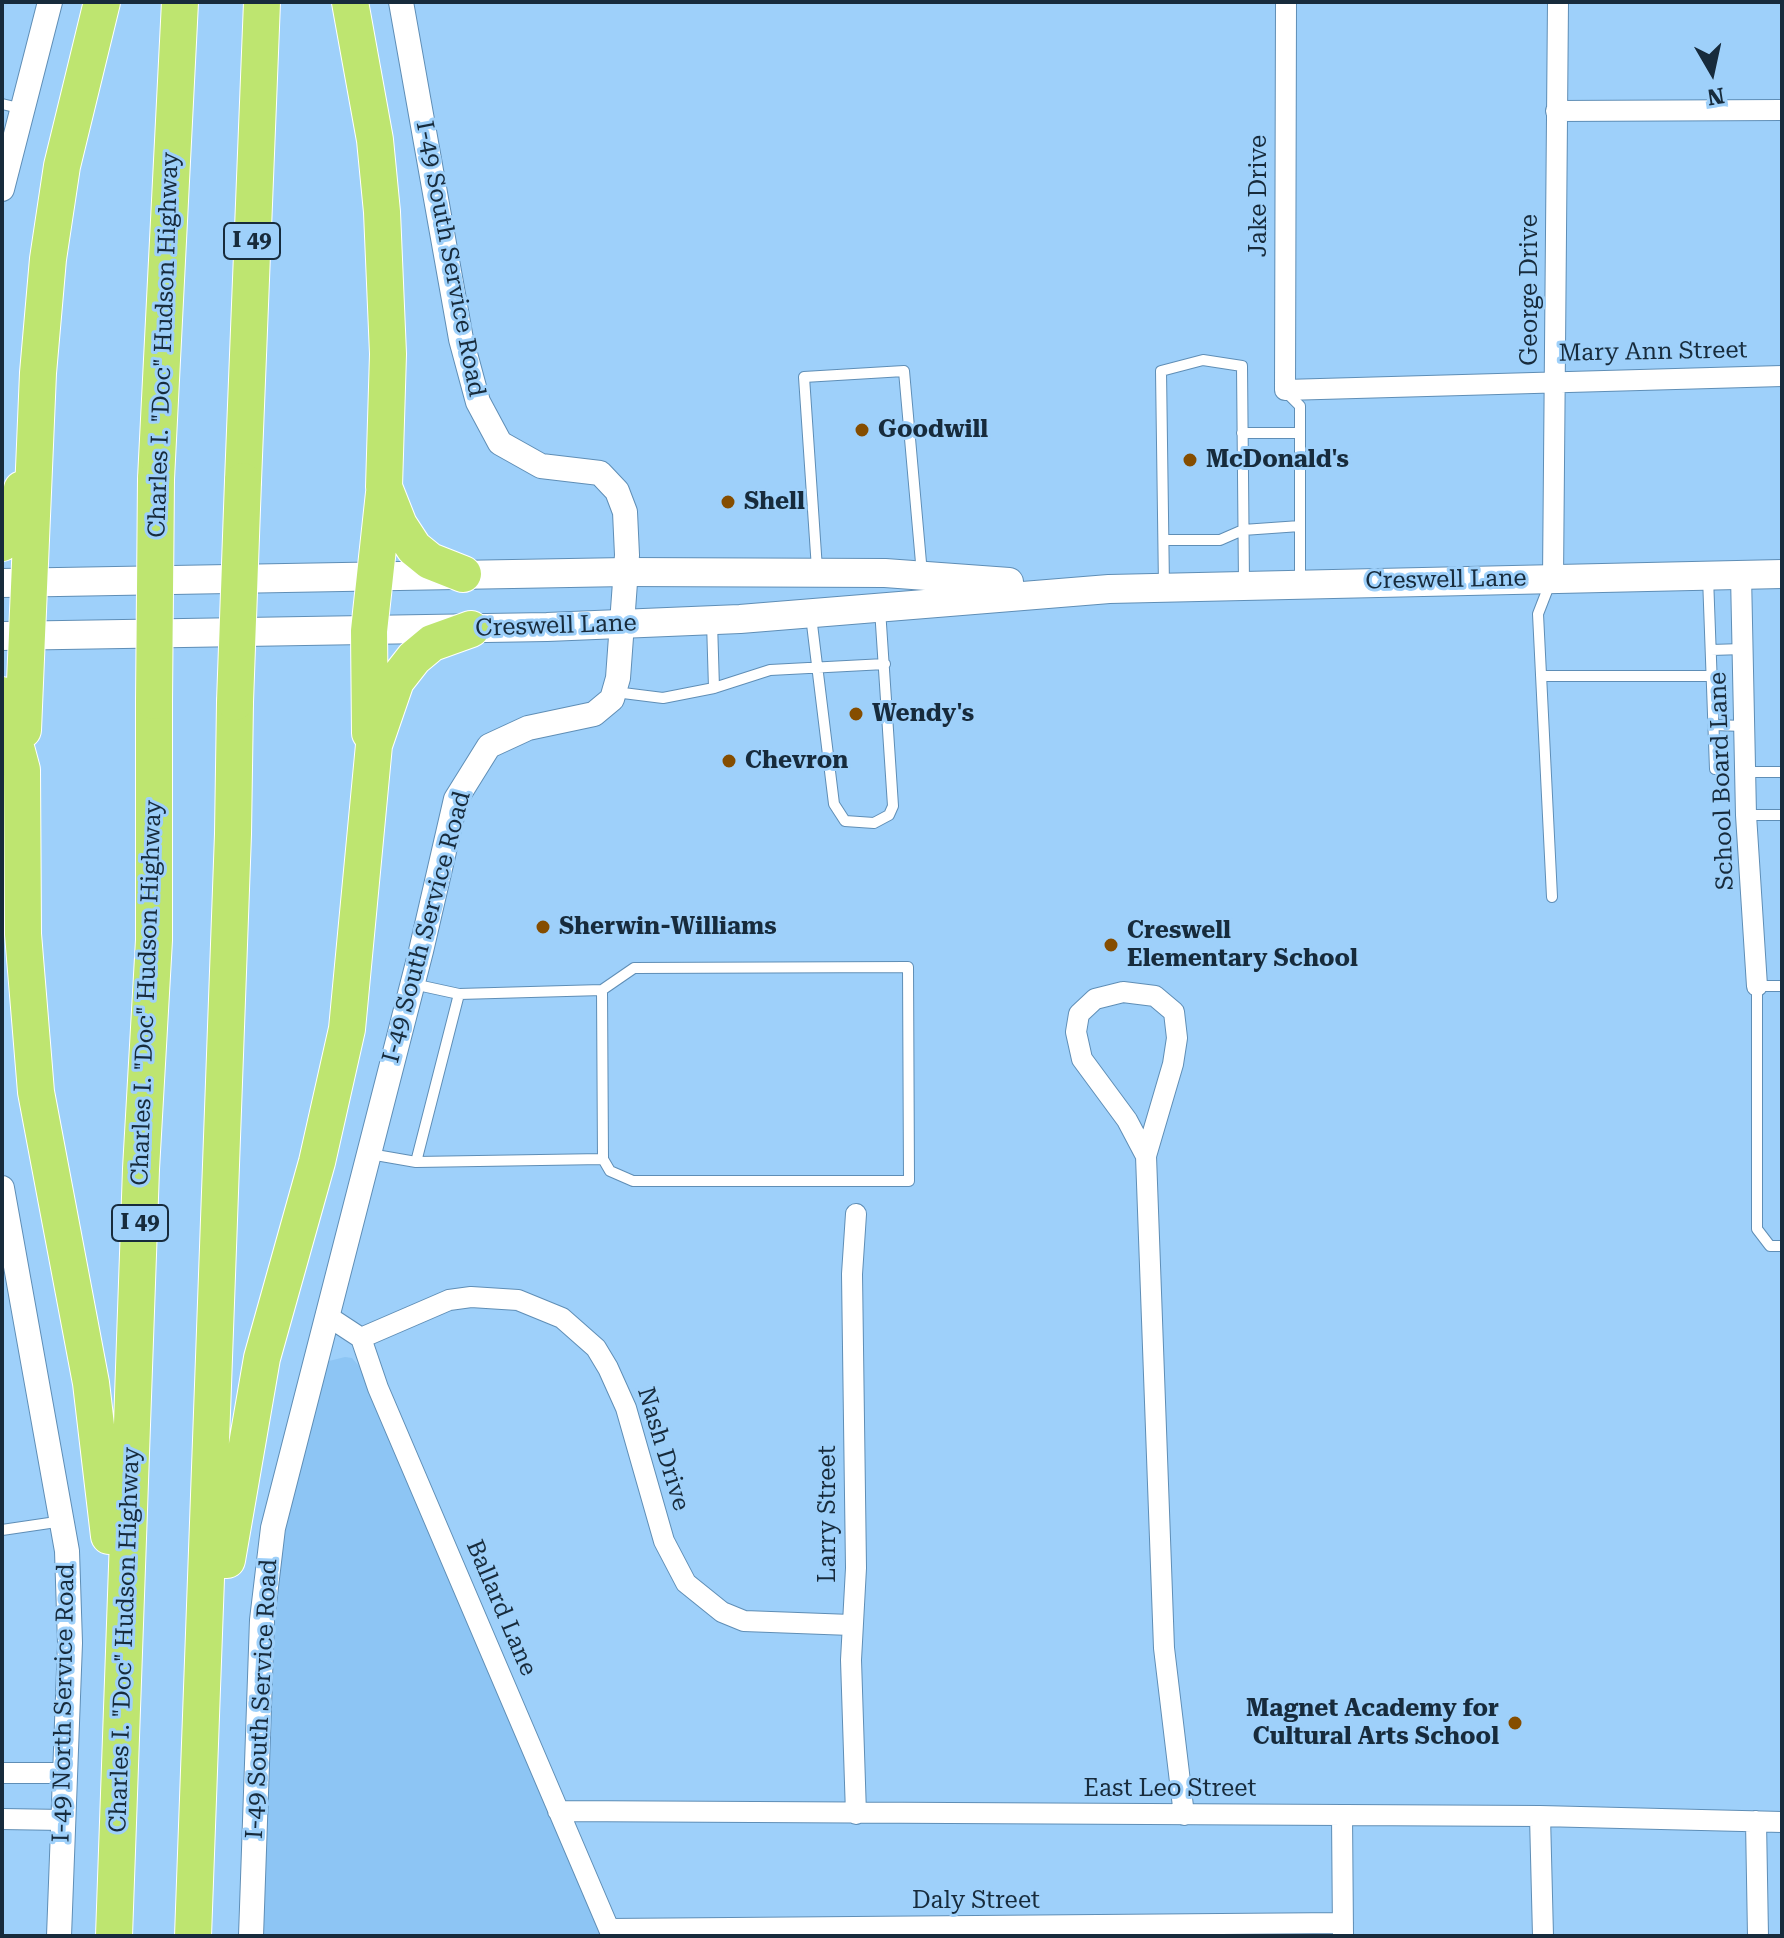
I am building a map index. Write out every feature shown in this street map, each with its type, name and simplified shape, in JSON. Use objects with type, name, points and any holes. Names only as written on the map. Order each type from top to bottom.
[{"type":"highway","points":[[102,2],[62,166],[48,259],[36,421],[16,583],[15,636],[22,770],[23,934],[29,1024],[48,1167],[91,1383],[104,1473],[122,1746]]},
{"type":"highway","name":"Charles I. \"Doc\" Hudson Highway","points":[[114,1936],[141,1169],[154,940],[156,479],[180,2]]},
{"type":"highway","name":"I 49","points":[[193,1936],[262,2]]},
{"type":"highway","points":[[350,2],[375,140],[382,212],[388,354],[384,487],[369,631],[367,724],[374,745]]},
{"type":"highway","points":[[2,543],[15,518],[36,421]]},
{"type":"highway","points":[[384,487],[399,525],[414,548],[430,561],[463,574]]},
{"type":"highway","points":[[204,1642],[221,1604],[239,1474],[262,1358],[317,1162],[347,1029],[374,745],[396,681],[414,658],[432,643],[471,629]]},
{"type":"highway","points":[[2,695],[22,770]]},
{"type":"main road","name":"Creswell Lane","points":[[16,583],[463,574],[817,573],[922,576],[1109,589]]},
{"type":"main road","name":"Creswell Lane","points":[[15,636],[623,624],[810,614],[1109,589],[1782,574]]},
{"type":"street","points":[[2,189],[12,106],[50,2]]},
{"type":"street","name":"I-49 South Service Road","points":[[251,1936],[265,1574],[283,1483],[412,984],[456,799],[468,775],[489,746],[528,728],[594,714],[612,699],[623,624],[625,512],[617,491],[600,473],[541,466],[518,457],[500,443],[478,402],[461,339],[401,2]]},
{"type":"street","name":"Jake Drive","points":[[1285,390],[1286,2]]},
{"type":"street","name":"George Drive","points":[[1553,578],[1558,2]]},
{"type":"street","points":[[1556,111],[1782,110]]},
{"type":"street","name":"Mary Ann Street","points":[[1285,390],[1782,376]]},
{"type":"street","name":"School Board Lane","points":[[1741,575],[1746,815],[1757,986]]},
{"type":"street","points":[[1146,1156],[1127,1120],[1082,1059],[1076,1032],[1079,1014],[1095,999],[1123,992],[1155,996],[1174,1012],[1177,1038],[1173,1064],[1146,1156],[1164,1648],[1184,1815]]},
{"type":"street","name":"I-49 North Service Road","points":[[2,1188],[63,1521],[70,1620],[59,1936]]},
{"type":"street","name":"Larry Street","points":[[856,1214],[852,1274],[856,1568],[851,1625],[856,1814]]},
{"type":"street","name":"Nash Drive","points":[[361,1338],[449,1300],[495,1297],[541,1307],[562,1318],[596,1348],[608,1368],[626,1408],[664,1541],[686,1583],[722,1612],[744,1621],[851,1625]]},
{"type":"street","points":[[326,1315],[361,1338]]},
{"type":"street","name":"Ballard Lane","points":[[361,1338],[378,1388],[610,1933]]},
{"type":"street","points":[[2,1773],[65,1773]]},
{"type":"street","name":"East Leo Street","points":[[558,1811],[1540,1816],[1782,1822]]},
{"type":"street","points":[[1342,1815],[1343,1930]]},
{"type":"street","points":[[1540,1816],[1543,1936]]},
{"type":"street","points":[[2,1819],[63,1820]]},
{"type":"street","points":[[1756,1821],[1758,1936]]},
{"type":"street","name":"Daly Street","points":[[610,1933],[1343,1930]]},
{"type":"lane","points":[[1164,588],[1161,371],[1203,360],[1242,366],[1244,586]]},
{"type":"lane","points":[[817,573],[804,377],[904,371],[922,576]]},
{"type":"lane","points":[[1285,390],[1300,406],[1300,584]]},
{"type":"lane","points":[[1242,433],[1300,433]]},
{"type":"lane","points":[[1164,540],[1220,540],[1243,530],[1300,526]]},
{"type":"lane","points":[[1708,575],[1715,769]]},
{"type":"lane","points":[[1552,897],[1538,614],[1553,578]]},
{"type":"lane","points":[[810,614],[834,804],[845,821],[858,825],[874,823],[889,815],[893,806],[880,607]]},
{"type":"lane","points":[[712,620],[714,688]]},
{"type":"lane","points":[[1711,650],[1743,649]]},
{"type":"lane","points":[[615,691],[663,698],[714,688],[770,670],[885,664]]},
{"type":"lane","points":[[1541,676],[1712,676]]},
{"type":"lane","points":[[1713,725],[1744,726]]},
{"type":"lane","points":[[1745,772],[1782,772]]},
{"type":"lane","points":[[1746,815],[1782,815]]},
{"type":"lane","points":[[412,984],[459,994],[602,990],[634,968],[908,967],[909,1181],[633,1181],[610,1171],[603,1159],[602,990]]},
{"type":"lane","points":[[1782,986],[1757,986],[1757,1229],[1770,1246],[1782,1246]]},
{"type":"lane","points":[[416,1162],[459,994]]},
{"type":"lane","points":[[368,1154],[416,1162],[603,1159]]},
{"type":"lane","points":[[2,1530],[63,1521]]},
{"type":"shaded area","points":[[352,1358],[359,1366],[601,1936],[262,1936],[277,1568],[325,1362]]},
{"type":"place","name":"Goodwill","points":[[862,430]]},
{"type":"place","name":"McDonald's","points":[[1190,460]]},
{"type":"place","name":"Shell","points":[[728,502]]},
{"type":"place","name":"Wendy's","points":[[856,714]]},
{"type":"place","name":"Chevron","points":[[729,761]]},
{"type":"place","name":"Sherwin-Williams","points":[[543,927]]},
{"type":"place","name":"Creswell Elementary School","points":[[1111,945]]},
{"type":"place","name":"Magnet Academy for Cultural Arts School","points":[[1515,1723]]}]
